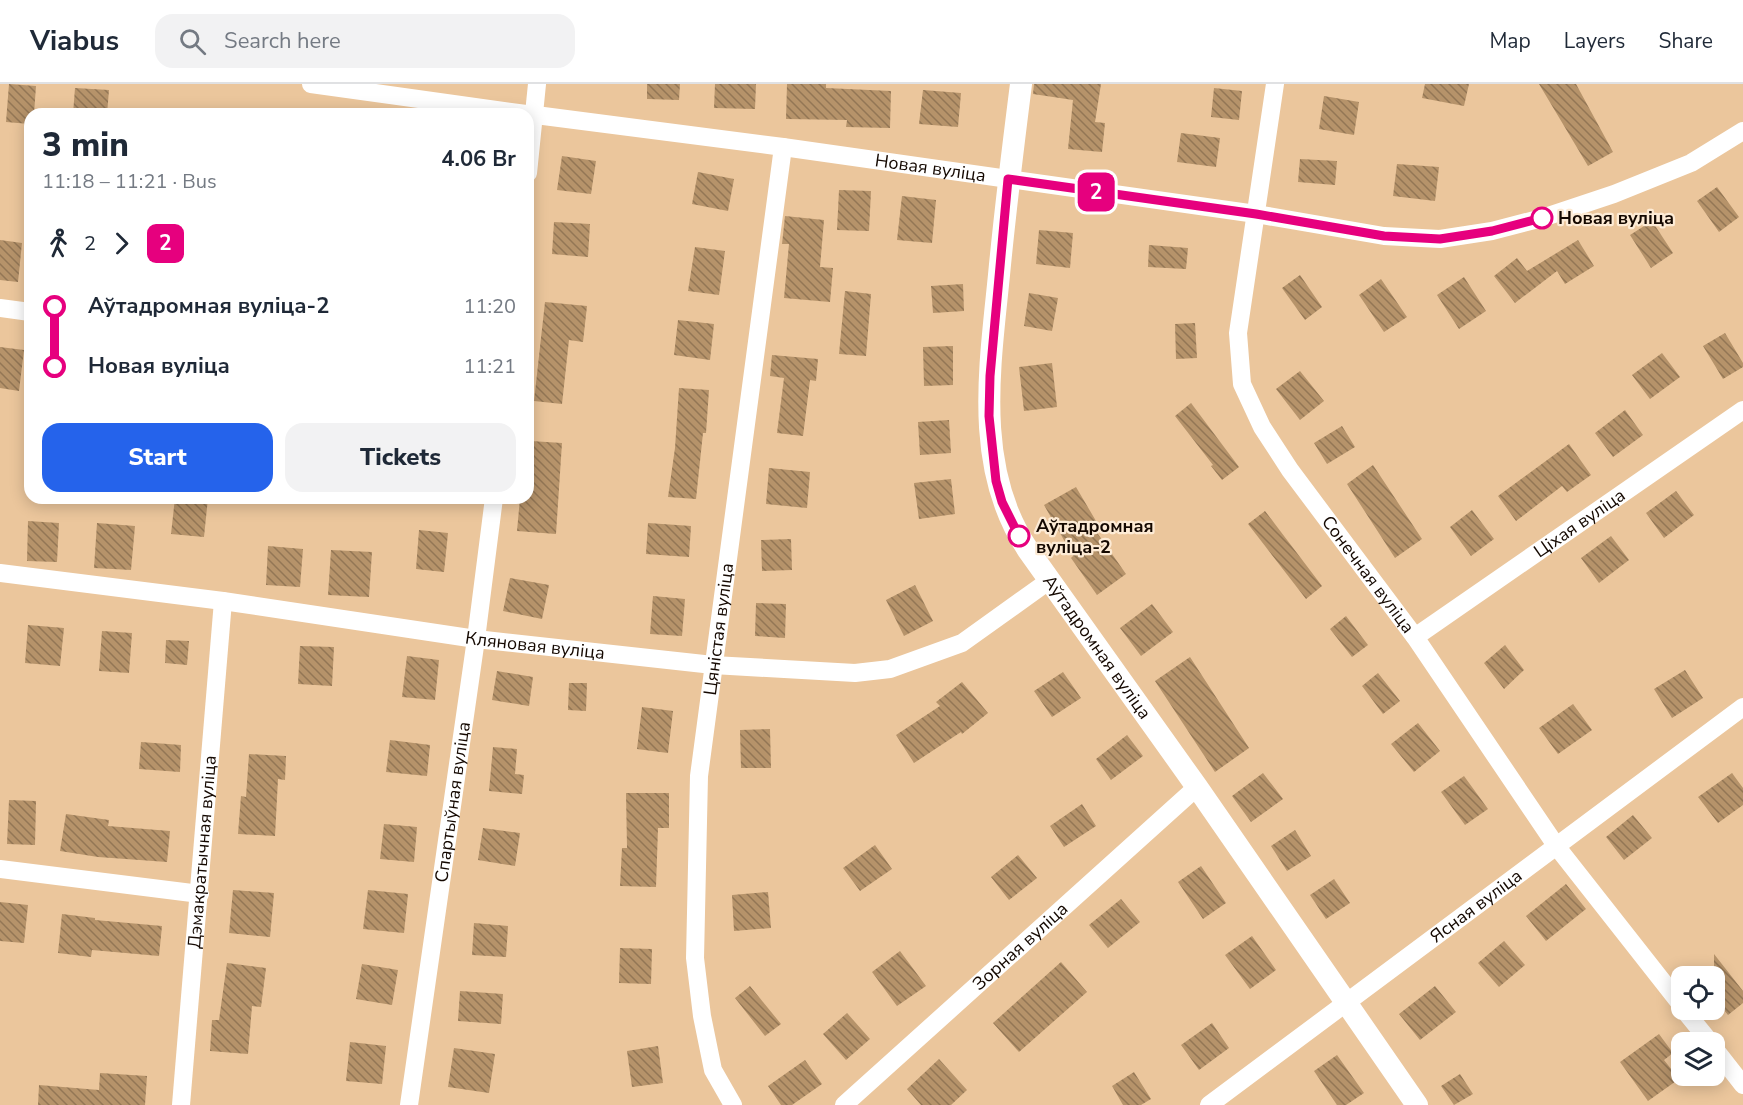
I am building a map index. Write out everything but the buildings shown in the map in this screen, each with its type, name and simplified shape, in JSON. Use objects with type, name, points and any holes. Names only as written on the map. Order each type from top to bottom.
[{"type":"street","name":"Новая вуліца","points":[[311,84],[485,108]]},
{"type":"street","points":[[531,108],[537,84]]},
{"type":"street","name":"Аўтадромная вуліца","points":[[1021,84],[1008,179],[990,376],[989,416],[993,462],[1002,502],[1019,536],[1197,787],[1417,1105]]},
{"type":"street","name":"Сонечная вуліца","points":[[1275,84],[1238,333],[1242,384],[1262,427],[1290,470],[1415,637],[1557,847],[1671,993]]},
{"type":"street","name":"Новая вуліца","points":[[534,115],[783,147],[1256,214],[1384,236],[1440,239],[1492,231],[1551,216],[1614,194],[1691,163],[1743,131]]},
{"type":"street","name":"Цяністая вуліца","points":[[733,1105],[714,1070],[702,1016],[695,958],[699,776],[783,147]]},
{"type":"street","points":[[0,308],[24,311]]},
{"type":"street","name":"Ціхая вуліца","points":[[1415,637],[1743,410]]},
{"type":"street","name":"Спартыўная вуліца","points":[[409,1105],[493,504]]},
{"type":"street","name":"Кляновая вуліца","points":[[0,573],[223,601],[476,639],[713,665],[855,673],[890,669],[962,643],[1050,580]]},
{"type":"street","name":"Дэмакратычная вуліца","points":[[181,1105],[223,601]]},
{"type":"street","name":"Ясная вуліца","points":[[1209,1105],[1743,706]]},
{"type":"street","name":"Зорная вуліца","points":[[844,1105],[1197,787]]},
{"type":"street","points":[[0,869],[200,894]]},
{"type":"street","name":"Сонечная вуліца","points":[[1693,1020],[1702,1032]]},
{"type":"street","points":[[1725,1062],[1743,1085]]},
{"type":"bus line","name":"2","points":[[1019,536],[1002,502],[996,481],[989,416],[990,376],[1008,179],[1256,214],[1384,236],[1440,239],[1492,231],[1542,218]]},
{"type":"place","name":"Новая вуліца","points":[[1542,218]]},
{"type":"place","name":"Аўтадромная вуліца-2","points":[[1019,536]]}]
